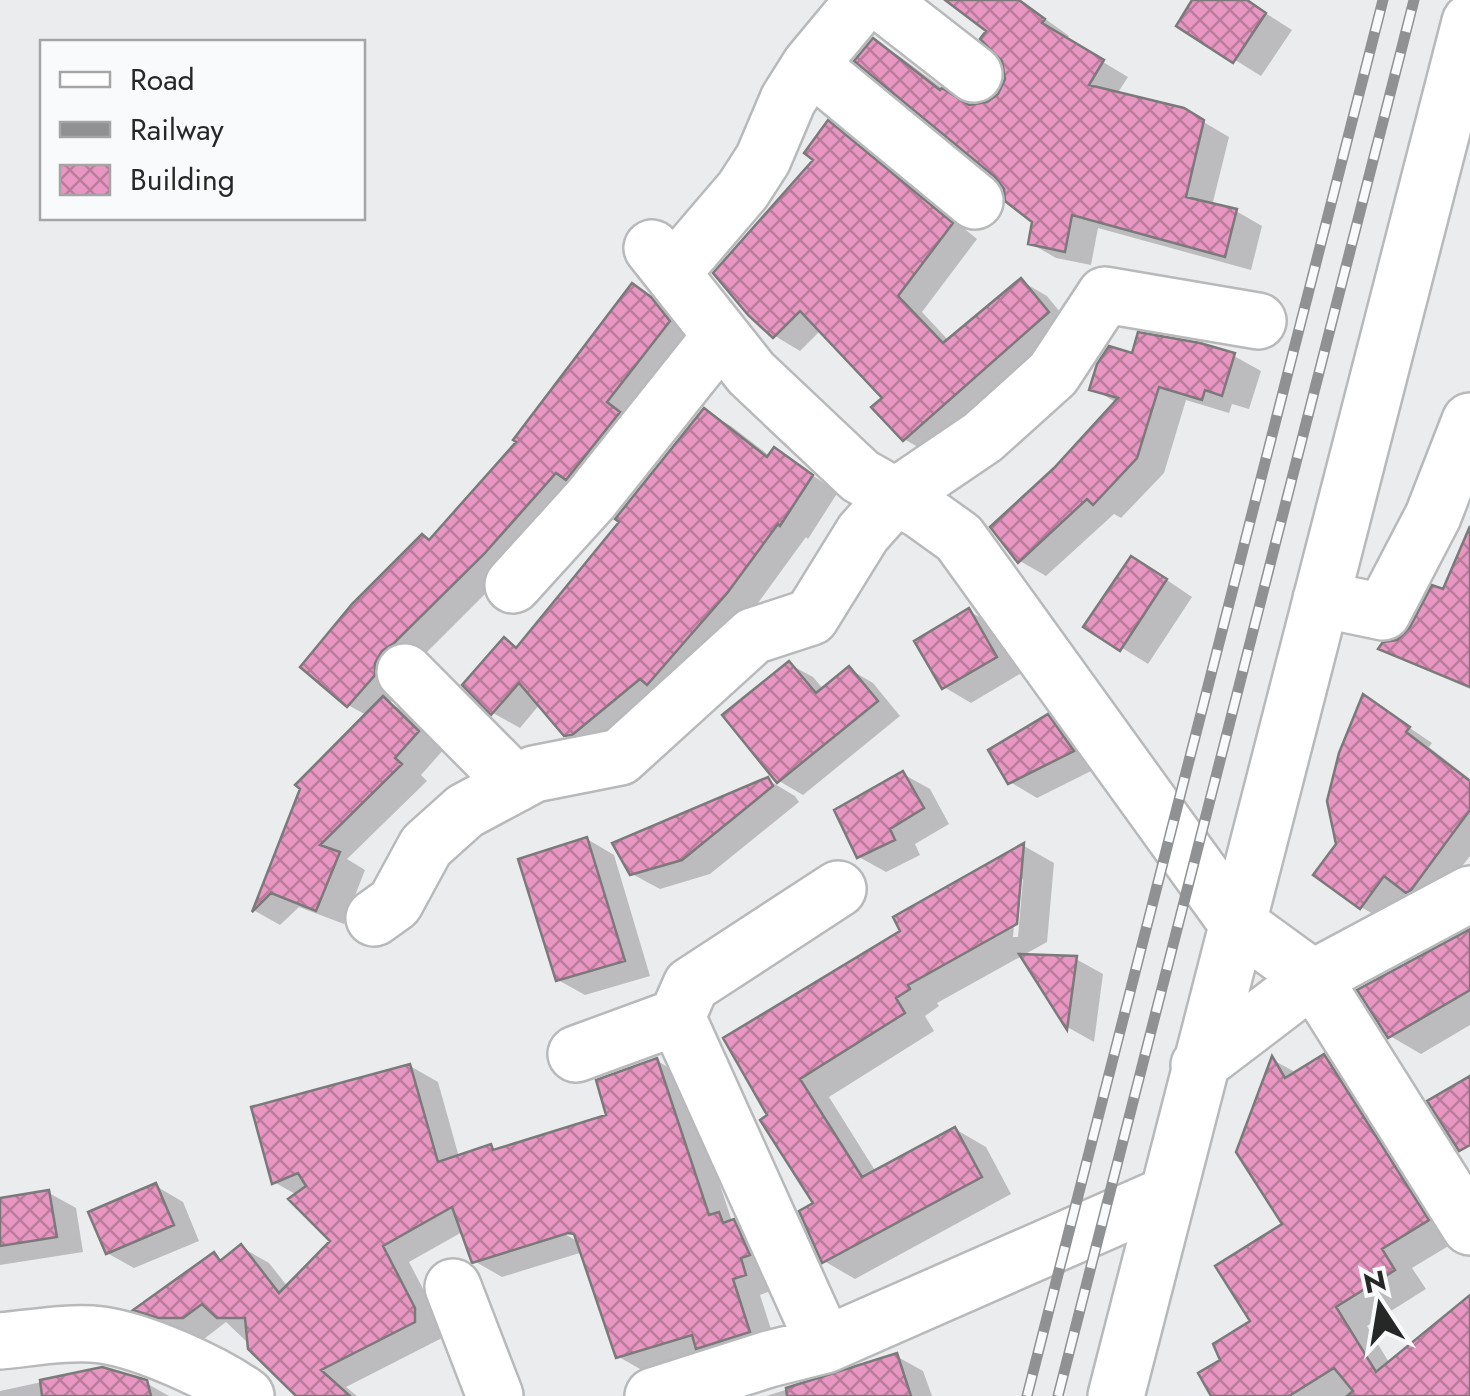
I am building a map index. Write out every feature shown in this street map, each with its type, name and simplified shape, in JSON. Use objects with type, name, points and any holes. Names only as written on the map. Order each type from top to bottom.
[{"type":"street","points":[[864,0],[810,64],[743,190],[662,261],[751,373],[860,476],[960,538],[1236,922],[1312,978],[1470,1227]]},
{"type":"street","points":[[879,0],[974,74]]},
{"type":"street","points":[[1116,1396],[1470,22]]},
{"type":"street","points":[[810,64],[974,201]]},
{"type":"street","points":[[374,918],[394,902],[426,846],[465,811],[534,774],[620,757],[754,636],[811,617],[863,533],[896,496],[983,438],[1052,374],[1105,295],[1258,321]]},
{"type":"street","points":[[513,586],[591,498],[721,336]]},
{"type":"street","points":[[1321,600],[1383,612],[1433,516],[1470,421]]},
{"type":"street","points":[[405,672],[516,784]]},
{"type":"street","points":[[576,1054],[677,1017],[691,986],[838,890]]},
{"type":"street","points":[[1199,1065],[1312,978],[1470,894]]},
{"type":"street","points":[[677,1017],[825,1345]]},
{"type":"street","points":[[653,1396],[825,1345],[1166,1195]]},
{"type":"street","points":[[454,1288],[495,1396]]},
{"type":"street","points":[[0,1341],[102,1336],[168,1375],[220,1377],[246,1396]]},
{"type":"building","points":[[945,0],[1019,0],[1045,19],[1042,23],[1104,60],[1089,85],[1184,108],[1204,120],[1186,197],[1237,209],[1225,257],[1072,215],[1065,252],[1028,244],[1032,222],[1005,201],[1004,189],[995,177],[854,61],[873,38],[940,90],[969,105],[987,102],[998,94],[1005,79],[1002,61],[980,39],[986,31]]},
{"type":"building","points":[[1192,0],[1247,0],[1266,13],[1233,63],[1176,26]]},
{"type":"building","points":[[828,120],[953,223],[898,296],[943,343],[1021,278],[1049,312],[903,441],[871,407],[882,398],[800,311],[773,338],[713,273],[813,160],[804,153]]},
{"type":"building","points":[[632,283],[651,297],[670,321],[607,402],[620,412],[566,480],[556,473],[484,554],[382,651],[375,663],[375,675],[347,707],[300,667],[352,604],[422,534],[429,540],[516,442],[513,440]]},
{"type":"building","points":[[1138,332],[1235,353],[1222,396],[1205,390],[1202,400],[1159,387],[1137,458],[1093,505],[1087,499],[1018,563],[990,527],[1054,468],[1118,398],[1089,390],[1097,364],[1109,346],[1132,353]]},
{"type":"building","points":[[704,408],[767,457],[774,447],[813,475],[780,526],[647,685],[640,679],[572,735],[564,736],[519,683],[491,715],[462,685],[504,637],[516,648],[619,522],[615,519]]},
{"type":"building","points":[[1470,526],[1470,687],[1378,649],[1383,642],[1397,640],[1410,627],[1432,585],[1443,589]]},
{"type":"building","points":[[1131,556],[1167,579],[1120,651],[1083,627]]},
{"type":"building","points":[[969,608],[997,657],[942,689],[914,641]]},
{"type":"building","points":[[789,661],[816,693],[849,666],[878,701],[777,783],[722,715]]},
{"type":"building","points":[[1363,694],[1410,727],[1406,732],[1470,781],[1470,810],[1411,890],[1406,893],[1384,876],[1360,909],[1313,875],[1336,844],[1327,801],[1339,753]]},
{"type":"building","points":[[383,696],[419,731],[395,758],[402,764],[320,845],[340,852],[316,911],[271,893],[252,912],[300,789],[295,785]]},
{"type":"building","points":[[1048,714],[1074,751],[1008,784],[988,750]]},
{"type":"building","points":[[903,771],[924,808],[890,829],[895,840],[857,858],[834,810]]},
{"type":"building","points":[[768,777],[773,786],[682,860],[630,875],[612,843]]},
{"type":"building","points":[[587,837],[625,961],[556,981],[518,859]]},
{"type":"building","points":[[1024,843],[1017,924],[908,985],[910,989],[896,998],[905,1013],[800,1079],[862,1177],[955,1127],[982,1177],[822,1263],[799,1211],[813,1203],[760,1120],[767,1115],[723,1038],[900,931],[893,917]]},
{"type":"building","points":[[1470,929],[1470,990],[1388,1038],[1357,990]]},
{"type":"building","points":[[1019,954],[1077,956],[1067,1030]]},
{"type":"building","points":[[1324,1054],[1429,1220],[1382,1249],[1395,1270],[1336,1307],[1376,1372],[1470,1295],[1470,1396],[1347,1396],[1353,1391],[1334,1368],[1289,1396],[1211,1396],[1198,1373],[1220,1360],[1213,1344],[1250,1321],[1215,1266],[1282,1224],[1236,1152],[1272,1056],[1285,1078]]},
{"type":"building","points":[[657,1058],[709,1215],[719,1212],[723,1223],[734,1219],[750,1255],[741,1258],[746,1275],[733,1279],[750,1332],[696,1349],[692,1335],[616,1358],[574,1234],[472,1263],[452,1207],[383,1246],[415,1308],[415,1322],[321,1370],[350,1396],[296,1396],[248,1349],[245,1318],[217,1318],[202,1304],[183,1318],[158,1318],[133,1310],[214,1252],[220,1261],[241,1244],[279,1293],[330,1241],[288,1199],[306,1186],[298,1173],[272,1184],[251,1107],[410,1064],[438,1162],[491,1144],[493,1150],[606,1115],[596,1080]]},
{"type":"building","points":[[1470,1076],[1470,1145],[1459,1151],[1427,1101]]},
{"type":"building","points":[[156,1183],[174,1225],[106,1254],[88,1212]]},
{"type":"building","points":[[49,1190],[57,1237],[0,1246],[0,1198]]},
{"type":"building","points":[[897,1353],[911,1396],[787,1396],[786,1388]]},
{"type":"building","points":[[102,1367],[147,1380],[151,1396],[42,1396],[40,1380]]},
{"type":"railway","points":[[1027,1396],[1383,0]]},
{"type":"railway","points":[[1058,1396],[1414,0]]}]
